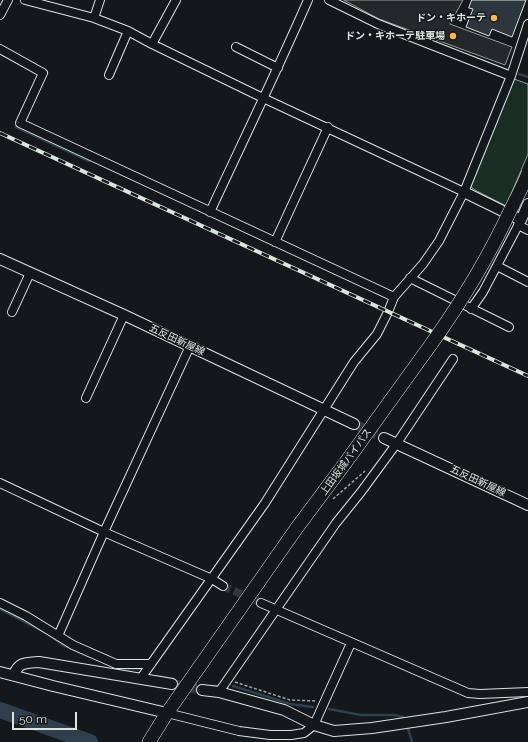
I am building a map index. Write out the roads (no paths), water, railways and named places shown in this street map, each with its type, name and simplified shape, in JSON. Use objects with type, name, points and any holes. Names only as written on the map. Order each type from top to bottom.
[{"type":"highway","name":"上田坂城バイパス","points":[[152,738],[167,713],[296,529],[453,314],[475,279],[500,234],[528,173]]},
{"type":"street","points":[[0,15],[8,0]]},
{"type":"street","points":[[25,0],[94,18],[128,31],[263,98],[328,127],[464,192],[519,223],[528,230]]},
{"type":"street","points":[[94,18],[100,0]]},
{"type":"street","points":[[152,44],[176,0]]},
{"type":"street","points":[[210,212],[278,68],[308,0]]},
{"type":"street","points":[[329,0],[378,24],[511,76]]},
{"type":"street","points":[[141,678],[265,503],[354,362],[376,334],[394,297],[423,264],[439,241],[464,192],[511,76],[528,24]]},
{"type":"street","points":[[110,75],[128,31]]},
{"type":"street","points":[[236,48],[278,68]]},
{"type":"street","points":[[0,49],[42,73],[20,123],[394,297]]},
{"type":"street","points":[[275,242],[328,127]]},
{"type":"street","points":[[471,309],[483,292],[528,204]]},
{"type":"street","name":"五反田新屋線","points":[[0,259],[124,315],[354,424]]},
{"type":"street","points":[[497,266],[528,282]]},
{"type":"street","points":[[12,312],[30,273]]},
{"type":"street","points":[[410,278],[510,327]]},
{"type":"street","points":[[86,398],[124,315]]},
{"type":"street","points":[[58,636],[104,532],[190,346]]},
{"type":"street","points":[[219,692],[336,523],[396,444],[453,359]]},
{"type":"street","name":"五反田新屋線","points":[[384,438],[528,505]]},
{"type":"street","points":[[0,483],[104,532],[212,579],[223,586]]},
{"type":"street","points":[[0,603],[26,616],[73,645],[116,664],[151,664]]},
{"type":"street","points":[[260,604],[468,693],[528,692]]},
{"type":"street","points":[[0,672],[239,730],[270,735],[290,735],[304,733],[314,725],[351,643]]},
{"type":"street","points":[[14,676],[16,668],[22,664],[39,662],[172,684]]},
{"type":"street","points":[[202,690],[219,692],[284,710],[314,725],[334,730],[372,728],[407,723],[528,702]]},
{"type":"waterway","points":[[474,57],[508,70]]},
{"type":"waterway","points":[[519,74],[528,77]]},
{"type":"waterway","points":[[16,126],[89,161]]},
{"type":"waterway","points":[[0,609],[48,634],[63,645],[90,657]]},
{"type":"waterway","points":[[113,667],[142,669]]},
{"type":"waterway","points":[[157,676],[173,679]]},
{"type":"waterway","points":[[209,686],[217,686]]},
{"type":"waterway","points":[[233,686],[290,704],[313,707]]},
{"type":"waterway","points":[[329,709],[361,715],[394,715],[403,717],[405,721]]},
{"type":"waterway","points":[[0,710],[90,742]]},
{"type":"waterway","points":[[407,725],[412,742]]},
{"type":"tunnel","points":[[354,424],[384,438]]},
{"type":"tunnel","points":[[223,586],[261,603]]},
{"type":"tunnel","points":[[172,684],[202,690]]},
{"type":"railway","points":[[0,133],[528,376]]},
{"type":"place","name":"ドン・キホーテ","points":[[494,18]]},
{"type":"place","name":"ドン・キホーテ駐車場","points":[[453,36]]}]
